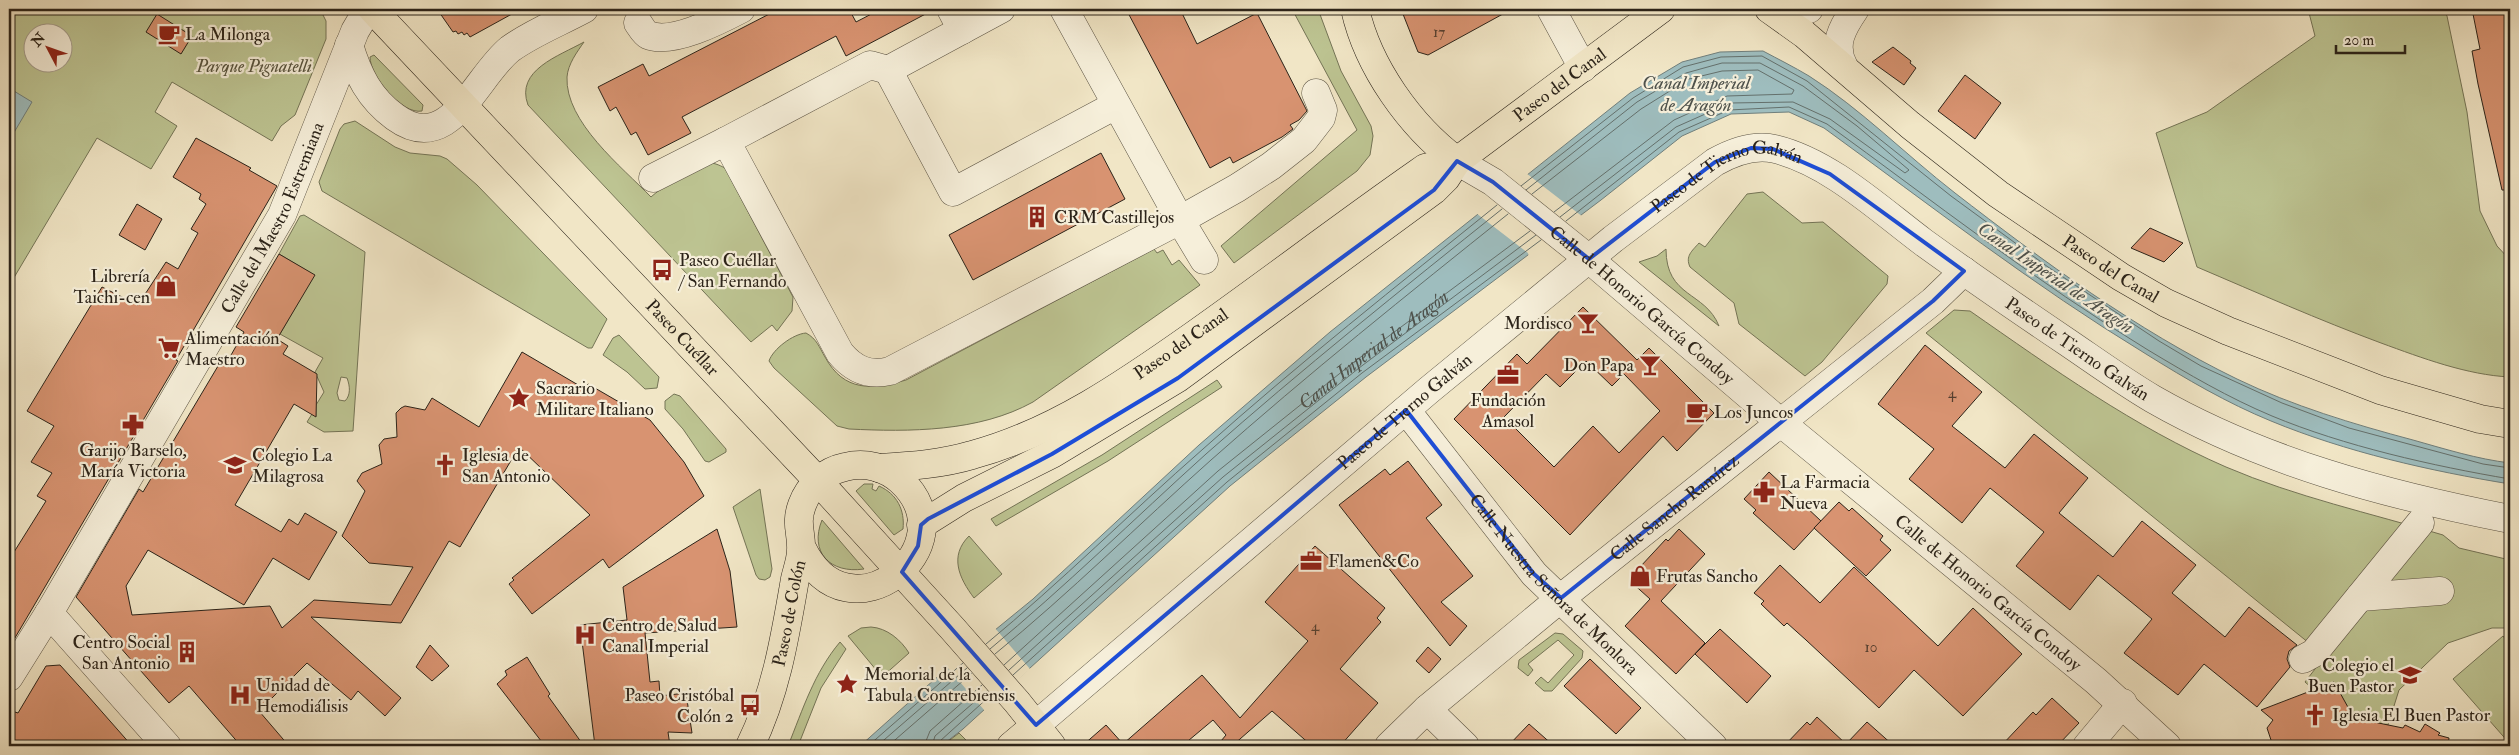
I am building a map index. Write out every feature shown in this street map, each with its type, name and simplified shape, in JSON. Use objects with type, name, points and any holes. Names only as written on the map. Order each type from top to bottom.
[{"type":"main road","name":"Paseo Cuéllar","points":[[372,9],[818,481],[958,634],[1044,736]]},
{"type":"main road","points":[[1355,9],[1367,44],[1393,92],[1429,138],[1457,161]]},
{"type":"main road","name":"Paseo del Canal","points":[[921,525],[964,498],[1060,449],[1178,378],[1434,190],[1446,178],[1457,161],[1661,9]]},
{"type":"main road","name":"Paseo del Canal","points":[[1775,13],[1844,67],[1910,125],[1998,194],[2121,278],[2166,303],[2228,332],[2380,390],[2480,419],[2510,424]]},
{"type":"main road","name":"Paseo del Canal","points":[[818,481],[834,470],[851,465],[879,468],[938,462],[972,455],[1007,443],[1062,419],[1134,376],[1176,348],[1418,173],[1430,167],[1457,161]]},
{"type":"main road","name":"Paseo del Canal","points":[[802,548],[809,562],[821,575],[840,585],[861,588],[872,587],[883,584],[902,572],[918,546],[921,525],[918,506],[909,490],[896,476],[879,468]]},
{"type":"main road","name":"Paseo de Colón","points":[[750,746],[780,666],[802,548],[798,527],[801,507],[811,488],[818,481]]},
{"type":"main road","points":[[1011,746],[1044,736]]},
{"type":"street","name":"Calle del Maestro Estremiana","points":[[9,677],[49,613],[282,215],[350,45],[368,9]]},
{"type":"street","points":[[350,45],[358,72],[367,90],[376,102],[398,120],[421,128],[433,129],[450,118],[510,50],[584,9]]},
{"type":"street","points":[[638,23],[647,34],[659,37],[674,35],[710,25],[741,9]]},
{"type":"street","points":[[888,70],[956,19],[1001,9]]},
{"type":"street","points":[[1064,9],[1204,260]]},
{"type":"street","points":[[1551,9],[1583,68]]},
{"type":"street","points":[[1775,13],[1809,9]]},
{"type":"street","points":[[1844,67],[1838,52],[1839,36],[1842,27],[1855,9]]},
{"type":"street","points":[[653,178],[870,65],[888,70],[953,192],[1116,105]]},
{"type":"street","points":[[726,140],[840,353],[852,366],[870,373],[890,371],[1180,220],[1252,179],[1304,140],[1323,113],[1322,104],[1316,93]]},
{"type":"street","name":"Paseo de Tierno Galván","points":[[1044,736],[1406,410],[1589,259],[1715,162],[1738,152],[1762,148],[1798,157],[1830,174],[1964,271],[2154,399],[2239,442],[2312,469],[2442,506],[2510,519]]},
{"type":"street","name":"Calle de Honorio García Condoy","points":[[1457,161],[1493,182],[1589,259],[1780,422],[2123,703],[2167,746]]},
{"type":"street","name":"Calle Sancho Ramírez","points":[[1389,746],[1427,710],[1560,598],[1933,301],[1964,271]]},
{"type":"street","name":"Calle Nuestra Señora de Monlora","points":[[1406,410],[1534,574],[1713,746]]},
{"type":"street","points":[[2308,652],[2337,616],[2360,597],[2420,523]]},
{"type":"street","points":[[2360,597],[2440,591]]},
{"type":"street","points":[[49,613],[167,746]]},
{"type":"street","points":[[2087,746],[2123,703]]},
{"type":"street","points":[[1427,710],[1465,746]]},
{"type":"highlighted area","points":[[1751,148],[1773,149],[1830,174],[1964,271],[1933,301],[1561,598],[1534,574],[1406,410],[1036,725],[902,572],[918,546],[921,525],[928,519],[1052,454],[1178,378],[1434,190],[1457,161],[1493,182],[1589,259],[1715,162]]},
{"type":"green space","name":"Parque Pignatelli","points":[[9,9],[320,9],[326,21],[326,39],[295,115],[281,126],[272,141],[172,82],[155,112],[177,126],[151,169],[97,138],[9,286]]},
{"type":"green space","points":[[1292,9],[1318,9],[1341,71],[1371,126],[1373,136],[1370,155],[1357,171],[1234,263],[1221,246],[1357,130]]},
{"type":"green space","points":[[2308,9],[2443,9],[2447,16],[2467,112],[2480,211],[2497,246],[2510,260],[2510,377],[2477,373],[2412,354],[2335,325],[2197,267],[2156,133],[2207,112],[2315,36]]},
{"type":"green space","points":[[584,42],[571,63],[567,77],[569,94],[575,111],[597,143],[651,197],[677,178],[700,165],[711,163],[725,168],[793,297],[792,311],[777,331],[772,325],[751,342],[528,105],[526,93],[528,82],[533,73],[552,59]]},
{"type":"green space","points":[[374,55],[423,105],[422,111],[414,111],[405,107],[388,93],[371,65],[370,57]]},
{"type":"green space","points":[[355,121],[395,147],[410,153],[440,156],[447,159],[477,185],[607,319],[592,348],[588,348],[322,191],[319,182],[340,129],[344,124]]},
{"type":"green space","points":[[1763,192],[1802,223],[1823,222],[1888,276],[1887,284],[1822,362],[1805,376],[1739,324],[1734,303],[1690,267],[1688,260],[1690,254],[1699,243],[1705,247],[1747,194]]},
{"type":"green space","points":[[304,215],[365,252],[353,431],[324,432],[307,422],[312,414],[316,416],[316,405],[324,392],[315,372],[323,358],[280,334],[314,275],[279,254],[300,216]],"holes":[[[341,377],[347,378],[348,396],[345,401],[339,400],[337,393]]]},
{"type":"green space","points":[[1154,249],[1157,253],[1163,250],[1172,265],[1179,260],[1200,285],[1033,402],[1012,412],[990,419],[967,425],[919,430],[849,429],[837,426],[774,368],[769,361],[771,356],[784,343],[795,336],[806,333],[815,341],[841,377],[850,382],[860,385],[882,386],[906,380]]},
{"type":"green space","points":[[1666,249],[1672,277],[1679,286],[1705,306],[1719,326],[1639,262],[1657,256]]},
{"type":"green space","points":[[1954,310],[1970,311],[2063,375],[2126,415],[2159,434],[2226,467],[2306,496],[2443,535],[2459,548],[2510,560],[2510,628],[2492,628],[2448,643],[2399,690],[2388,725],[2353,718],[2334,682],[2314,690],[2305,682],[2325,656],[1926,333]]},
{"type":"green space","points":[[619,335],[659,377],[657,388],[645,389],[627,372],[603,355],[613,338]]},
{"type":"green space","points":[[1217,380],[1222,387],[1108,461],[996,526],[991,519],[1102,455]]},
{"type":"green space","points":[[674,394],[680,396],[726,449],[726,452],[709,462],[705,461],[683,429],[665,409],[665,401]]},
{"type":"green space","points":[[864,484],[873,484],[872,489],[876,491],[879,486],[891,493],[903,515],[903,529],[894,535],[856,491]]},
{"type":"green space","points":[[760,489],[772,569],[770,577],[765,580],[759,579],[756,575],[733,507]]},
{"type":"green space","points":[[822,520],[864,569],[852,570],[841,568],[825,558],[818,542]]},
{"type":"green space","points":[[969,536],[1002,574],[974,598],[964,583],[958,567],[959,551]]},
{"type":"green space","points":[[871,627],[888,632],[909,653],[882,677],[848,636],[861,628]]},
{"type":"green space","points":[[1555,633],[1563,634],[1583,651],[1582,658],[1552,691],[1544,691],[1535,683],[1541,677],[1548,683],[1574,655],[1558,640],[1528,664],[1533,670],[1528,676],[1518,668],[1519,660]]},
{"type":"green space","points":[[2503,636],[2510,645],[2510,744],[2453,679]]},
{"type":"green space","points":[[840,642],[846,649],[821,688],[798,746],[788,746],[816,679]]},
{"type":"green space","points":[[959,733],[972,746],[942,746]]},
{"type":"water","name":"Canal Imperial de Aragón","points":[[1763,51],[1803,73],[1847,103],[1955,193],[2056,269],[2127,317],[2199,360],[2258,389],[2324,414],[2449,450],[2510,463],[2510,484],[2419,467],[2358,451],[2300,432],[2239,406],[2176,372],[2063,301],[1824,128],[1789,112],[1731,114],[1682,136],[1601,200],[1366,377],[1230,486],[963,729],[941,746],[860,746],[935,679],[1033,599],[1199,445],[1330,332],[1630,93],[1682,62],[1720,52]]},
{"type":"water","points":[[9,88],[32,102],[9,141]]},
{"type":"pier","points":[[1526,173],[1583,217],[1529,258],[1528,253],[1476,213]]},
{"type":"pier","points":[[994,627],[1030,669],[985,711],[947,667]]},
{"type":"building","points":[[437,9],[521,9],[470,37],[467,33],[464,35],[462,32],[458,34],[456,31],[453,32]]},
{"type":"building","points":[[779,9],[849,9],[856,22],[881,9],[935,9],[846,56],[836,36],[682,117],[691,133],[648,155],[636,132],[631,135],[616,107],[610,111],[598,87],[643,64],[649,76]]},
{"type":"building","points":[[1126,9],[1180,9],[1197,44],[1257,13],[1307,111],[1299,120],[1290,125],[1293,129],[1282,137],[1233,163],[1230,157],[1210,168]]},
{"type":"building","points":[[1401,9],[1512,9],[1428,55],[1418,52]]},
{"type":"building","points":[[2472,9],[2510,9],[2510,190],[2502,190],[2478,84],[2472,51],[2480,49]]},
{"type":"building","name":"La Milonga","points":[[157,14],[192,36],[181,54],[146,32]]},
{"type":"building","points":[[1893,47],[1911,61],[1910,63],[1916,68],[1904,85],[1872,62]]},
{"type":"building","points":[[1965,75],[2001,103],[1975,139],[1938,111]]},
{"type":"building","points":[[196,138],[251,168],[249,170],[277,186],[176,360],[178,361],[9,648],[9,560],[46,501],[37,496],[52,473],[31,462],[54,426],[27,411],[102,287],[138,305],[166,262],[178,269],[198,233],[191,229],[206,204],[199,199],[201,194],[173,177]]},
{"type":"building","name":"CRM Castillejos","points":[[1101,153],[1125,199],[973,280],[949,235]]},
{"type":"building","points":[[137,204],[162,219],[145,250],[119,235]]},
{"type":"building","points":[[2150,228],[2183,243],[2164,262],[2131,248]]},
{"type":"building","points":[[279,254],[315,275],[277,339],[288,346],[283,354],[317,374],[316,417],[294,404],[235,505],[281,532],[289,519],[298,525],[305,513],[337,532],[309,580],[273,558],[244,605],[148,550],[126,586],[132,615],[270,606],[282,628],[314,600],[391,605],[413,567],[369,563],[342,536],[365,491],[357,481],[362,473],[382,464],[379,445],[384,439],[397,437],[396,413],[405,406],[425,410],[432,398],[479,427],[522,352],[585,389],[588,384],[650,420],[684,462],[704,496],[609,568],[603,559],[532,614],[509,584],[514,580],[512,578],[590,515],[519,447],[460,547],[449,541],[401,623],[311,617],[401,698],[385,716],[358,691],[351,700],[307,663],[259,711],[289,746],[241,746],[189,686],[169,703],[76,597],[139,489],[143,492],[221,361],[226,364],[244,332],[236,327]]},
{"type":"building","points":[[1583,307],[1637,360],[1649,348],[1714,413],[1677,451],[1663,436],[1570,535],[1454,419],[1517,354],[1527,364]],"holes":[[[1586,361],[1612,386],[1624,374],[1660,411],[1619,453],[1593,426],[1554,467],[1504,417],[1546,374],[1560,387]]]},
{"type":"building","points":[[1925,345],[1982,392],[1952,426],[2005,468],[2034,434],[2088,478],[2059,513],[2113,557],[2142,521],[2196,565],[2172,593],[2225,637],[2249,607],[2297,645],[2289,651],[2287,659],[2290,667],[2257,707],[2204,664],[2178,695],[2124,653],[2152,619],[2098,575],[2070,610],[2016,566],[2044,532],[1990,488],[1962,523],[1909,479],[1934,449],[1878,404]]},
{"type":"building","points":[[1408,461],[1442,505],[1426,518],[1473,576],[1441,602],[1467,626],[1450,646],[1339,505],[1385,469],[1390,475]]},
{"type":"building","points":[[1769,472],[1821,521],[1794,550],[1753,513],[1756,510],[1744,499]]},
{"type":"building","points":[[1839,502],[1849,511],[1852,508],[1883,536],[1880,540],[1891,550],[1866,576],[1814,528]]},
{"type":"building","points":[[717,529],[730,571],[737,627],[645,633],[650,682],[659,681],[660,696],[686,693],[692,733],[668,732],[670,746],[595,746],[580,625],[627,620],[623,587]]},
{"type":"building","points":[[1679,529],[1705,554],[1661,601],[1705,643],[1676,674],[1625,626],[1650,599],[1630,581],[1642,569],[1640,567],[1666,539],[1668,541]]},
{"type":"building","points":[[1315,546],[1385,608],[1377,618],[1381,622],[1340,669],[1378,703],[1340,746],[1312,746],[1272,711],[1232,746],[1226,746],[1221,741],[1226,735],[1213,720],[1182,746],[1082,746],[1106,725],[1123,744],[1202,675],[1240,718],[1308,641],[1265,602]]},
{"type":"building","points":[[1780,565],[1820,603],[1854,567],[1938,646],[1973,608],[2022,654],[1963,716],[1914,670],[1879,708],[1787,623],[1784,626],[1761,604],[1764,601],[1754,593]]},
{"type":"building","points":[[1720,629],[1771,676],[1747,703],[1695,654]]},
{"type":"building","points":[[430,645],[449,666],[432,681],[416,667]]},
{"type":"building","points":[[1428,647],[1441,659],[1429,673],[1416,661]]},
{"type":"building","points":[[527,657],[550,694],[548,696],[584,746],[545,746],[497,684],[507,675],[505,671]]},
{"type":"building","points":[[1590,659],[1641,708],[1616,734],[1564,686]]},
{"type":"building","points":[[60,665],[132,746],[9,746],[9,723],[15,712],[18,713],[46,666]]},
{"type":"building","name":"Iglesia El Buen Pastor","points":[[2334,682],[2354,718],[2403,728],[2405,725],[2420,732],[2425,724],[2440,733],[2438,735],[2449,738],[2448,746],[2273,746],[2267,728],[2273,720],[2261,710]]},
{"type":"building","points":[[2052,698],[2079,723],[2057,746],[2001,746],[2033,712],[2036,715]]},
{"type":"building","points":[[1817,717],[1846,744],[1867,722],[1894,746],[1784,746],[1807,722],[1810,725]]},
{"type":"building","points":[[1529,724],[1554,746],[1508,746]]},
{"type":"place","name":"La Milonga","points":[[169,34]]},
{"type":"place","name":"CRM Castillejos","points":[[1037,217]]},
{"type":"place","name":"Paseo Cuéllar / San Fernando","points":[[662,270]]},
{"type":"place","name":"Librería Taichi-cen","points":[[166,286]]},
{"type":"place","name":"Mordisco","points":[[1588,323]]},
{"type":"place","name":"Alimentación Maestro","points":[[169,348]]},
{"type":"place","name":"Don Papa","points":[[1650,365]]},
{"type":"place","name":"Fundación Amasol","points":[[1508,375]]},
{"type":"place","name":"Sacrario Militare Italiano","points":[[519,398]]},
{"type":"place","name":"Los Juncos","points":[[1697,412]]},
{"type":"place","name":"Garijo Barselo, María Victoria","points":[[133,425]]},
{"type":"place","name":"Colegio La Milagrosa","points":[[235,465]]},
{"type":"place","name":"Iglesia de San Antonio","points":[[445,465]]},
{"type":"place","name":"La Farmacia Nueva","points":[[1764,492]]},
{"type":"place","name":"Flamen&Co","points":[[1311,561]]},
{"type":"place","name":"Frutas Sancho","points":[[1640,576]]},
{"type":"place","name":"Centro de Salud Canal Imperial","points":[[585,635]]},
{"type":"place","name":"Centro Social San Antonio","points":[[187,652]]},
{"type":"place","name":"Colegio el Buen Pastor","points":[[2410,675]]},
{"type":"place","name":"Memorial de la Tabula Contrebiensis","points":[[847,684]]},
{"type":"place","name":"Unidad de Hemodiálisis","points":[[240,695]]},
{"type":"place","name":"Paseo Cristóbal Colón 2","points":[[750,705]]},
{"type":"place","name":"Iglesia El Buen Pastor","points":[[2315,715]]}]
